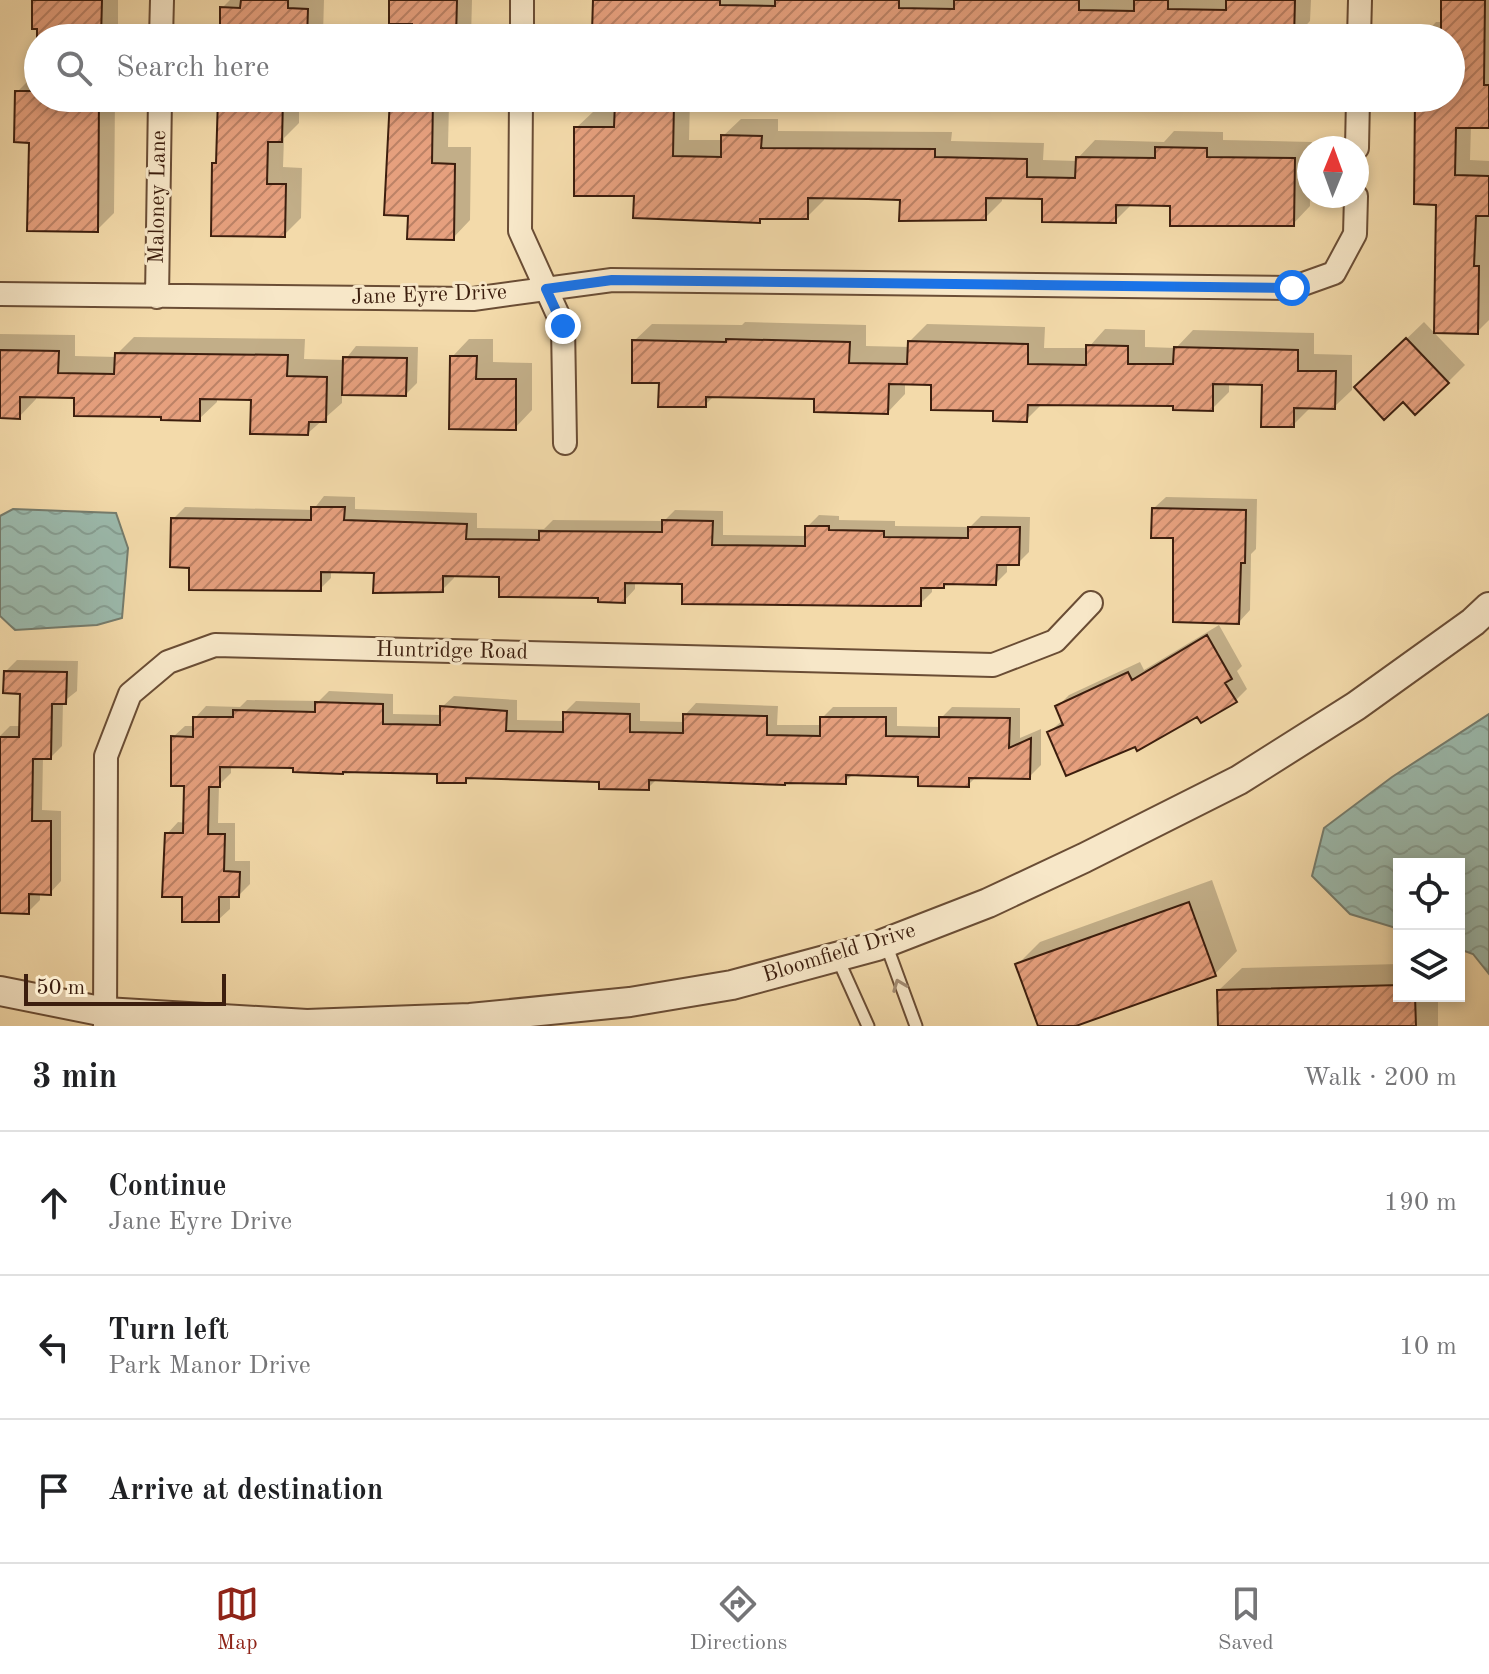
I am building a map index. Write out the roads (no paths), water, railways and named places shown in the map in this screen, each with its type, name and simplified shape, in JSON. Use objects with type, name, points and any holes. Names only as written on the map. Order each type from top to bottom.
[{"type":"street","points":[[161,24],[162,0]]},
{"type":"street","points":[[522,0],[522,24]]},
{"type":"street","points":[[1359,24],[1360,0]]},
{"type":"street","name":"Maloney Lane","points":[[157,297],[160,112]]},
{"type":"street","points":[[521,112],[520,231],[563,326],[565,443]]},
{"type":"street","points":[[1357,136],[1358,112]]},
{"type":"street","name":"Jane Eyre Drive","points":[[0,294],[473,299],[612,280],[1292,288],[1334,273],[1355,234],[1356,208]]},
{"type":"street","name":"Huntridge Road","points":[[105,1019],[106,756],[130,694],[168,662],[215,645],[993,665],[1055,641],[1091,603]]},
{"type":"street","name":"Bloomfield Drive","points":[[0,991],[105,1019],[307,1024],[470,1018],[644,1000],[732,985],[885,942],[988,903],[1084,858],[1239,780],[1356,706],[1473,622],[1489,607]]},
{"type":"lane","points":[[885,942],[916,1026]]},
{"type":"lane","points":[[837,957],[868,1026]]},
{"type":"water","points":[[13,509],[116,513],[128,548],[122,618],[97,625],[15,630],[0,616],[0,516]]},
{"type":"water","points":[[1489,714],[1489,974],[1473,954],[1465,951],[1465,858],[1393,858],[1393,927],[1350,914],[1312,876],[1324,828],[1392,777]]}]
